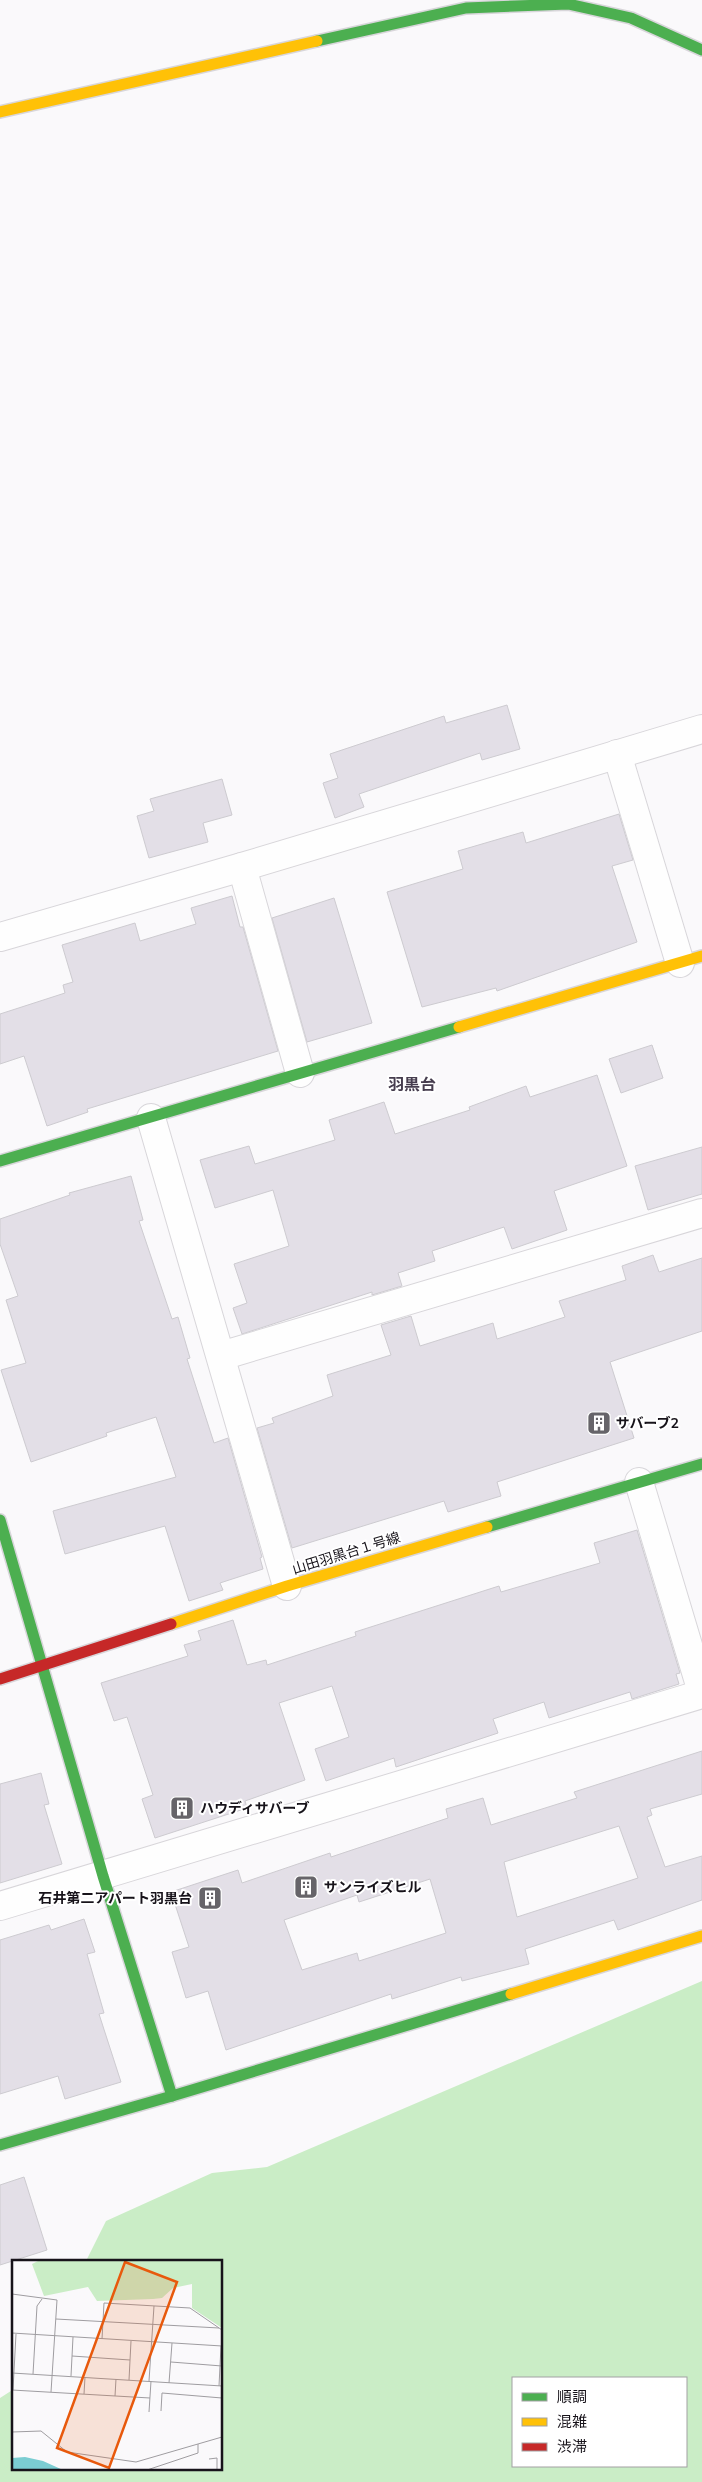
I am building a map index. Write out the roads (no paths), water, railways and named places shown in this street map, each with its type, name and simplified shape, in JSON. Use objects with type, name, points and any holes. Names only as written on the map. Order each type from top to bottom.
[{"type":"street","points":[[0,112],[466,8],[568,4],[631,18],[702,50]]},
{"type":"street","points":[[0,936],[242,867],[702,729]]},
{"type":"street","points":[[0,1162],[691,960],[617,754]]},
{"type":"street","points":[[242,867],[300,1073]]},
{"type":"street","points":[[151,1118],[287,1586]]},
{"type":"street","points":[[221,1356],[702,1213]]},
{"type":"street","name":"山田羽黒台１号線","points":[[0,1678],[43,1666],[287,1586],[702,1464]]},
{"type":"street","points":[[0,1906],[702,1693],[639,1482]]},
{"type":"street","points":[[0,1520],[103,1876],[172,2096]]},
{"type":"street","points":[[0,2145],[172,2096],[702,1936]]},
{"type":"place","name":"サバーブ2","points":[[599,1423]]},
{"type":"place","name":"ハウディサバーブ","points":[[182,1808]]},
{"type":"place","name":"サンライズヒル","points":[[306,1887]]},
{"type":"place","name":"石井第二アパート羽黒台","points":[[210,1898]]},
{"type":"district","name":"羽黒台","points":[[412,1084]]}]
